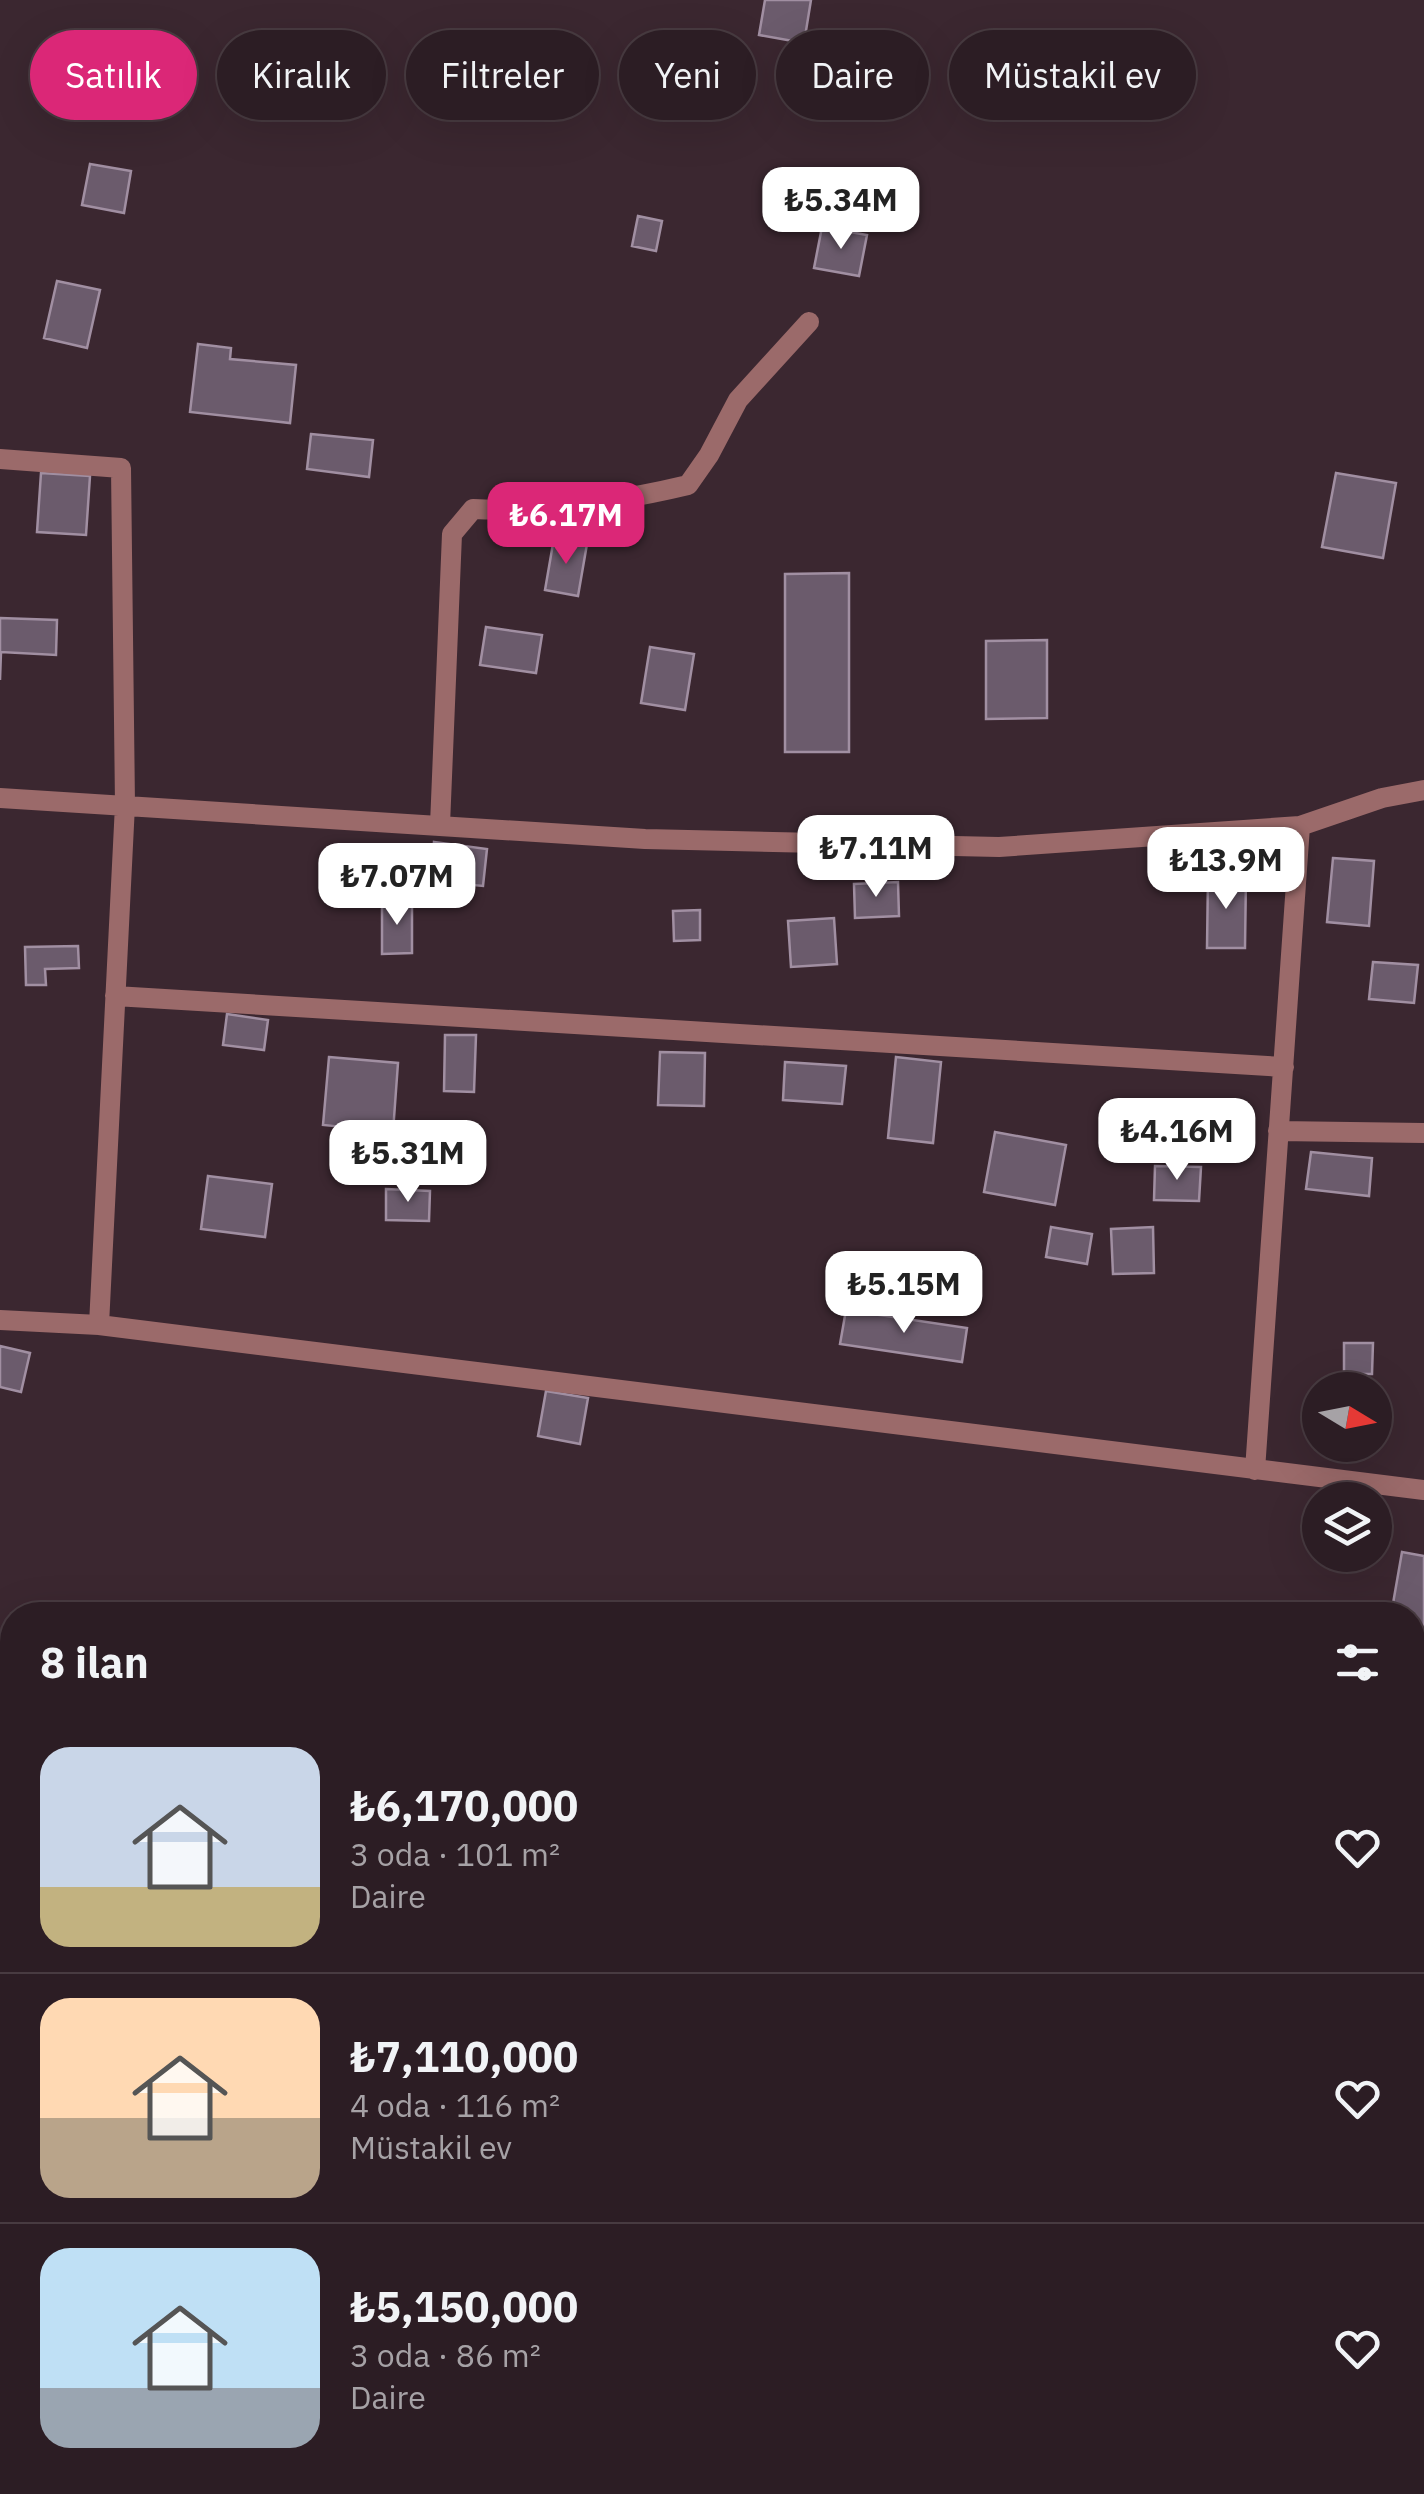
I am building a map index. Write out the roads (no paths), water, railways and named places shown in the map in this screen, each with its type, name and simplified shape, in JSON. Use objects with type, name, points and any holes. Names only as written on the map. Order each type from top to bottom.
[{"type":"street","points":[[440,825],[452,534],[473,510],[527,511],[642,496],[688,485],[738,400],[810,322]]},
{"type":"street","points":[[0,459],[121,468],[125,806],[98,1325]]},
{"type":"street","points":[[0,798],[644,839],[999,847],[1300,826],[1382,798],[1424,790]]},
{"type":"street","points":[[1255,1470],[1300,826]]},
{"type":"street","points":[[115,996],[1284,1067]]},
{"type":"street","points":[[1278,1131],[1424,1133]]},
{"type":"street","points":[[0,1320],[98,1325],[1424,1490]]}]
